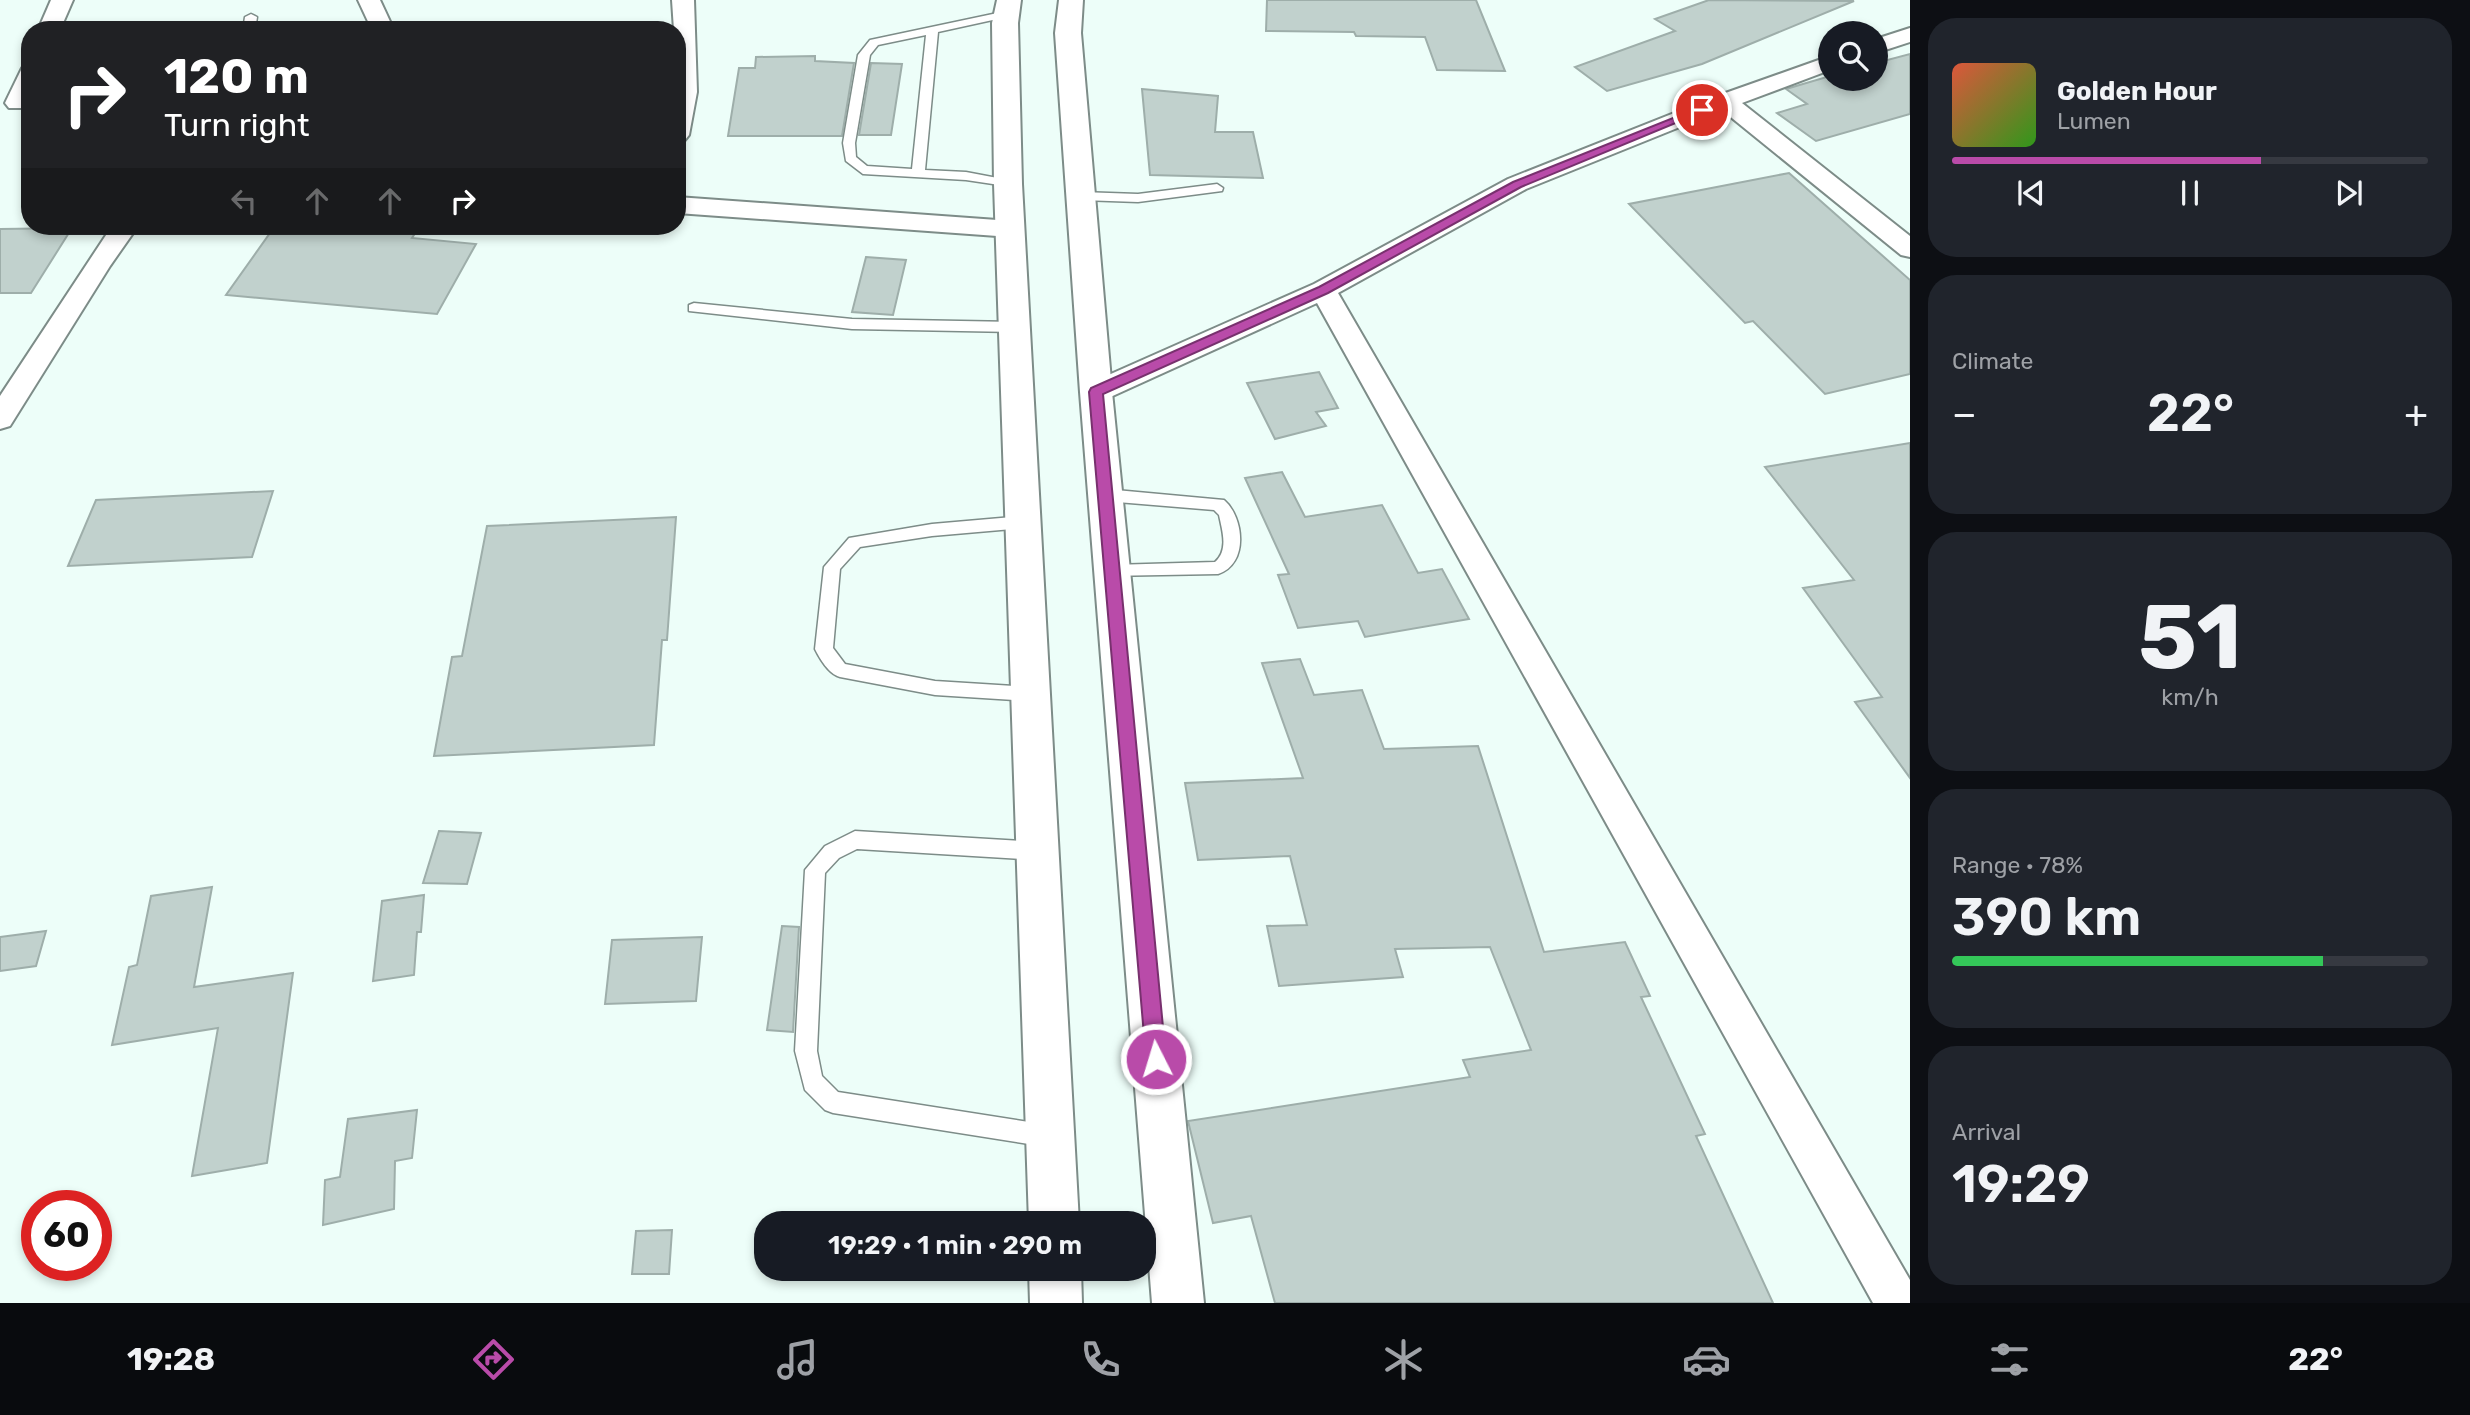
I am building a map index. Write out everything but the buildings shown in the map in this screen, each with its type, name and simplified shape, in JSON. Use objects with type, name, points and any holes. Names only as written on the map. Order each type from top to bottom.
[{"type":"main road","points":[[1071,0],[1069,33],[1096,392],[1178,1303]]},
{"type":"main road","points":[[1008,7],[1008,184],[1053,1211]]},
{"type":"main road","points":[[1055,1281],[1056,1303]]},
{"type":"street","points":[[53,21],[62,0]]},
{"type":"street","points":[[369,0],[379,21]]},
{"type":"street","points":[[683,0],[684,21]]},
{"type":"street","points":[[1888,42],[1910,35]]},
{"type":"street","points":[[686,45],[686,92]]},
{"type":"street","points":[[1096,392],[1323,290],[1517,184],[1725,100],[1818,66]]},
{"type":"street","points":[[1725,100],[1910,249]]},
{"type":"street","points":[[686,206],[1011,229]]},
{"type":"street","points":[[0,419],[118,235]]},
{"type":"street","points":[[1323,290],[1898,1303]]},
{"type":"lane","points":[[1008,7],[932,30],[874,42],[864,55],[849,143],[850,158],[863,170],[966,176],[1008,184]]},
{"type":"lane","points":[[250,21],[251,17]]},
{"type":"lane","points":[[918,172],[932,30]]},
{"type":"lane","points":[[1081,196],[1138,198],[1217,188]]},
{"type":"lane","points":[[694,309],[852,324],[1015,327]]},
{"type":"lane","points":[[1105,495],[1218,504],[1227,512],[1232,555],[1227,563],[1218,568],[1112,571]]},
{"type":"lane","points":[[1024,522],[932,530],[855,542],[832,567],[824,649],[840,670],[935,688],[1032,694]]},
{"type":"lane","points":[[1038,851],[855,840],[832,852],[815,870],[806,1051],[813,1082],[833,1102],[1049,1137]]},
{"type":"route","points":[[1156,1059],[1096,392],[1323,290],[1517,184],[1702,110]]}]
